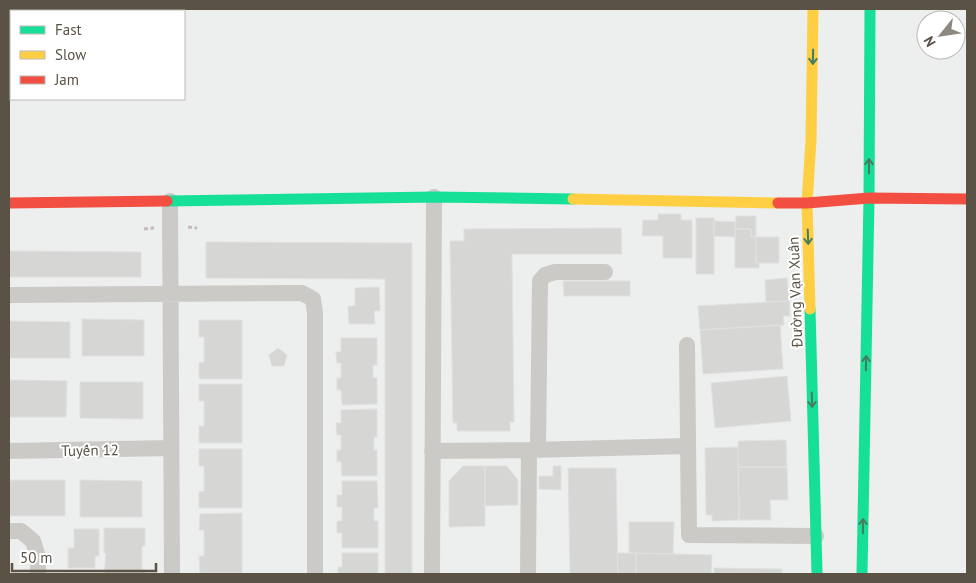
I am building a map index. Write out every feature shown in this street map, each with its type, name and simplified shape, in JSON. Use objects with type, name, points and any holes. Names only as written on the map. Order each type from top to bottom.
[{"type":"main road","name":"Đường Vạn Xuân","points":[[814,9],[811,140],[807,203],[817,574]]},
{"type":"main road","points":[[862,574],[869,198],[870,9]]},
{"type":"main road","points":[[9,203],[434,196],[807,203],[869,198],[967,198]]},
{"type":"street","points":[[432,574],[434,196]]},
{"type":"street","points":[[170,201],[172,294],[170,448],[172,574]]},
{"type":"street","points":[[528,574],[540,281],[545,275],[555,272],[605,272]]},
{"type":"street","points":[[9,295],[302,293],[312,299],[315,313],[315,574]]},
{"type":"street","points":[[687,345],[689,535],[816,536]]},
{"type":"street","points":[[432,451],[688,446]]},
{"type":"street","name":"Tuyến 12","points":[[9,451],[170,448]]},
{"type":"street","points":[[9,532],[21,531],[33,541],[38,557],[38,574]]},
{"type":"building","points":[[658,214],[681,214],[681,220],[692,220],[692,258],[663,258],[663,236],[642,236],[643,220],[658,220]]},
{"type":"building","points":[[736,216],[756,216],[756,237],[751,237],[751,229],[735,229]]},
{"type":"building","points":[[696,218],[714,218],[714,274],[696,274]]},
{"type":"building","points":[[714,221],[736,222],[735,237],[714,236]]},
{"type":"building","points":[[621,228],[622,254],[512,254],[514,422],[510,422],[510,431],[457,431],[457,423],[453,423],[450,241],[464,241],[464,229]]},
{"type":"building","points":[[735,229],[751,229],[751,237],[756,237],[756,263],[759,263],[759,268],[735,268]]},
{"type":"building","points":[[756,237],[779,237],[779,263],[756,263]]},
{"type":"building","points":[[206,242],[412,243],[412,574],[385,574],[385,279],[206,278]]},
{"type":"building","points":[[9,251],[141,252],[141,277],[9,277]]},
{"type":"building","points":[[787,278],[789,301],[766,302],[765,280]]},
{"type":"building","points":[[563,281],[630,281],[630,296],[564,296]]},
{"type":"building","points":[[379,287],[380,311],[374,311],[375,324],[349,324],[348,306],[355,306],[355,288]]},
{"type":"building","points":[[789,301],[790,316],[783,316],[784,325],[700,330],[698,306]]},
{"type":"building","points":[[82,319],[144,320],[144,356],[82,356]]},
{"type":"building","points":[[199,320],[242,320],[242,379],[199,379],[199,363],[204,362],[204,337],[199,337]]},
{"type":"building","points":[[9,321],[70,322],[70,358],[9,358]]},
{"type":"building","points":[[780,325],[783,369],[703,374],[700,330]]},
{"type":"building","points":[[341,338],[377,338],[377,365],[373,365],[373,378],[377,378],[377,404],[342,405],[341,390],[337,390],[337,378],[341,378],[341,363],[337,363],[336,352],[341,352]]},
{"type":"building","points":[[278,348],[287,355],[284,366],[272,366],[269,355]]},
{"type":"building","points":[[787,376],[791,421],[715,428],[711,383]]},
{"type":"building","points":[[9,380],[67,381],[66,417],[9,417]]},
{"type":"building","points":[[80,382],[143,382],[143,419],[80,418]]},
{"type":"building","points":[[199,384],[242,384],[242,443],[199,443],[199,426],[204,426],[204,401],[199,401]]},
{"type":"building","points":[[377,409],[377,437],[374,437],[374,450],[377,450],[377,476],[342,476],[341,461],[337,462],[337,450],[341,450],[341,435],[337,435],[336,423],[341,423],[341,410]]},
{"type":"building","points":[[786,440],[787,467],[738,467],[738,441]]},
{"type":"building","points":[[738,447],[739,520],[712,521],[712,515],[706,515],[705,448]]},
{"type":"building","points":[[199,449],[242,449],[242,508],[199,508],[199,492],[204,491],[204,466],[199,466]]},
{"type":"building","points":[[463,466],[485,466],[485,526],[449,527],[449,481]]},
{"type":"building","points":[[485,466],[507,466],[518,480],[518,505],[485,506]]},
{"type":"building","points":[[553,466],[561,466],[561,490],[539,489],[539,476],[553,476]]},
{"type":"building","points":[[738,467],[787,467],[788,500],[770,500],[771,520],[739,520]]},
{"type":"building","points":[[568,468],[616,468],[618,574],[570,574]]},
{"type":"building","points":[[9,480],[65,480],[65,516],[9,516]]},
{"type":"building","points":[[80,480],[142,481],[142,517],[80,517]]},
{"type":"building","points":[[342,481],[377,481],[378,508],[374,508],[374,521],[378,521],[378,548],[342,548],[342,533],[337,533],[337,521],[342,521],[342,507],[337,507],[337,495],[342,495]]},
{"type":"building","points":[[242,513],[242,573],[200,573],[199,556],[204,556],[204,530],[199,530],[200,514]]},
{"type":"building","points":[[629,522],[674,522],[673,554],[629,553]]},
{"type":"building","points":[[104,528],[145,528],[145,546],[142,546],[142,570],[145,570],[145,574],[104,574],[106,553],[104,553]]},
{"type":"building","points":[[74,529],[99,529],[99,556],[95,556],[95,568],[68,568],[68,548],[74,548]]},
{"type":"building","points":[[342,553],[378,553],[378,574],[338,574],[338,567],[342,567]]},
{"type":"building","points":[[617,553],[636,553],[636,574],[618,574]]},
{"type":"building","points":[[636,553],[712,555],[711,574],[636,574]]},
{"type":"building","points":[[714,568],[782,569],[782,574],[714,574]]},
{"type":"traffic: fast","points":[[862,574],[869,198],[870,9]]},
{"type":"traffic: fast","points":[[167,201],[434,197],[573,199]]},
{"type":"traffic: fast","points":[[810,309],[817,574]]},
{"type":"traffic: slow","points":[[810,309],[807,203],[811,140],[813,9]]},
{"type":"traffic: slow","points":[[573,199],[778,203]]},
{"type":"traffic: jam","points":[[778,203],[807,203],[869,198],[967,199]]},
{"type":"traffic: jam","points":[[9,203],[167,201]]}]
